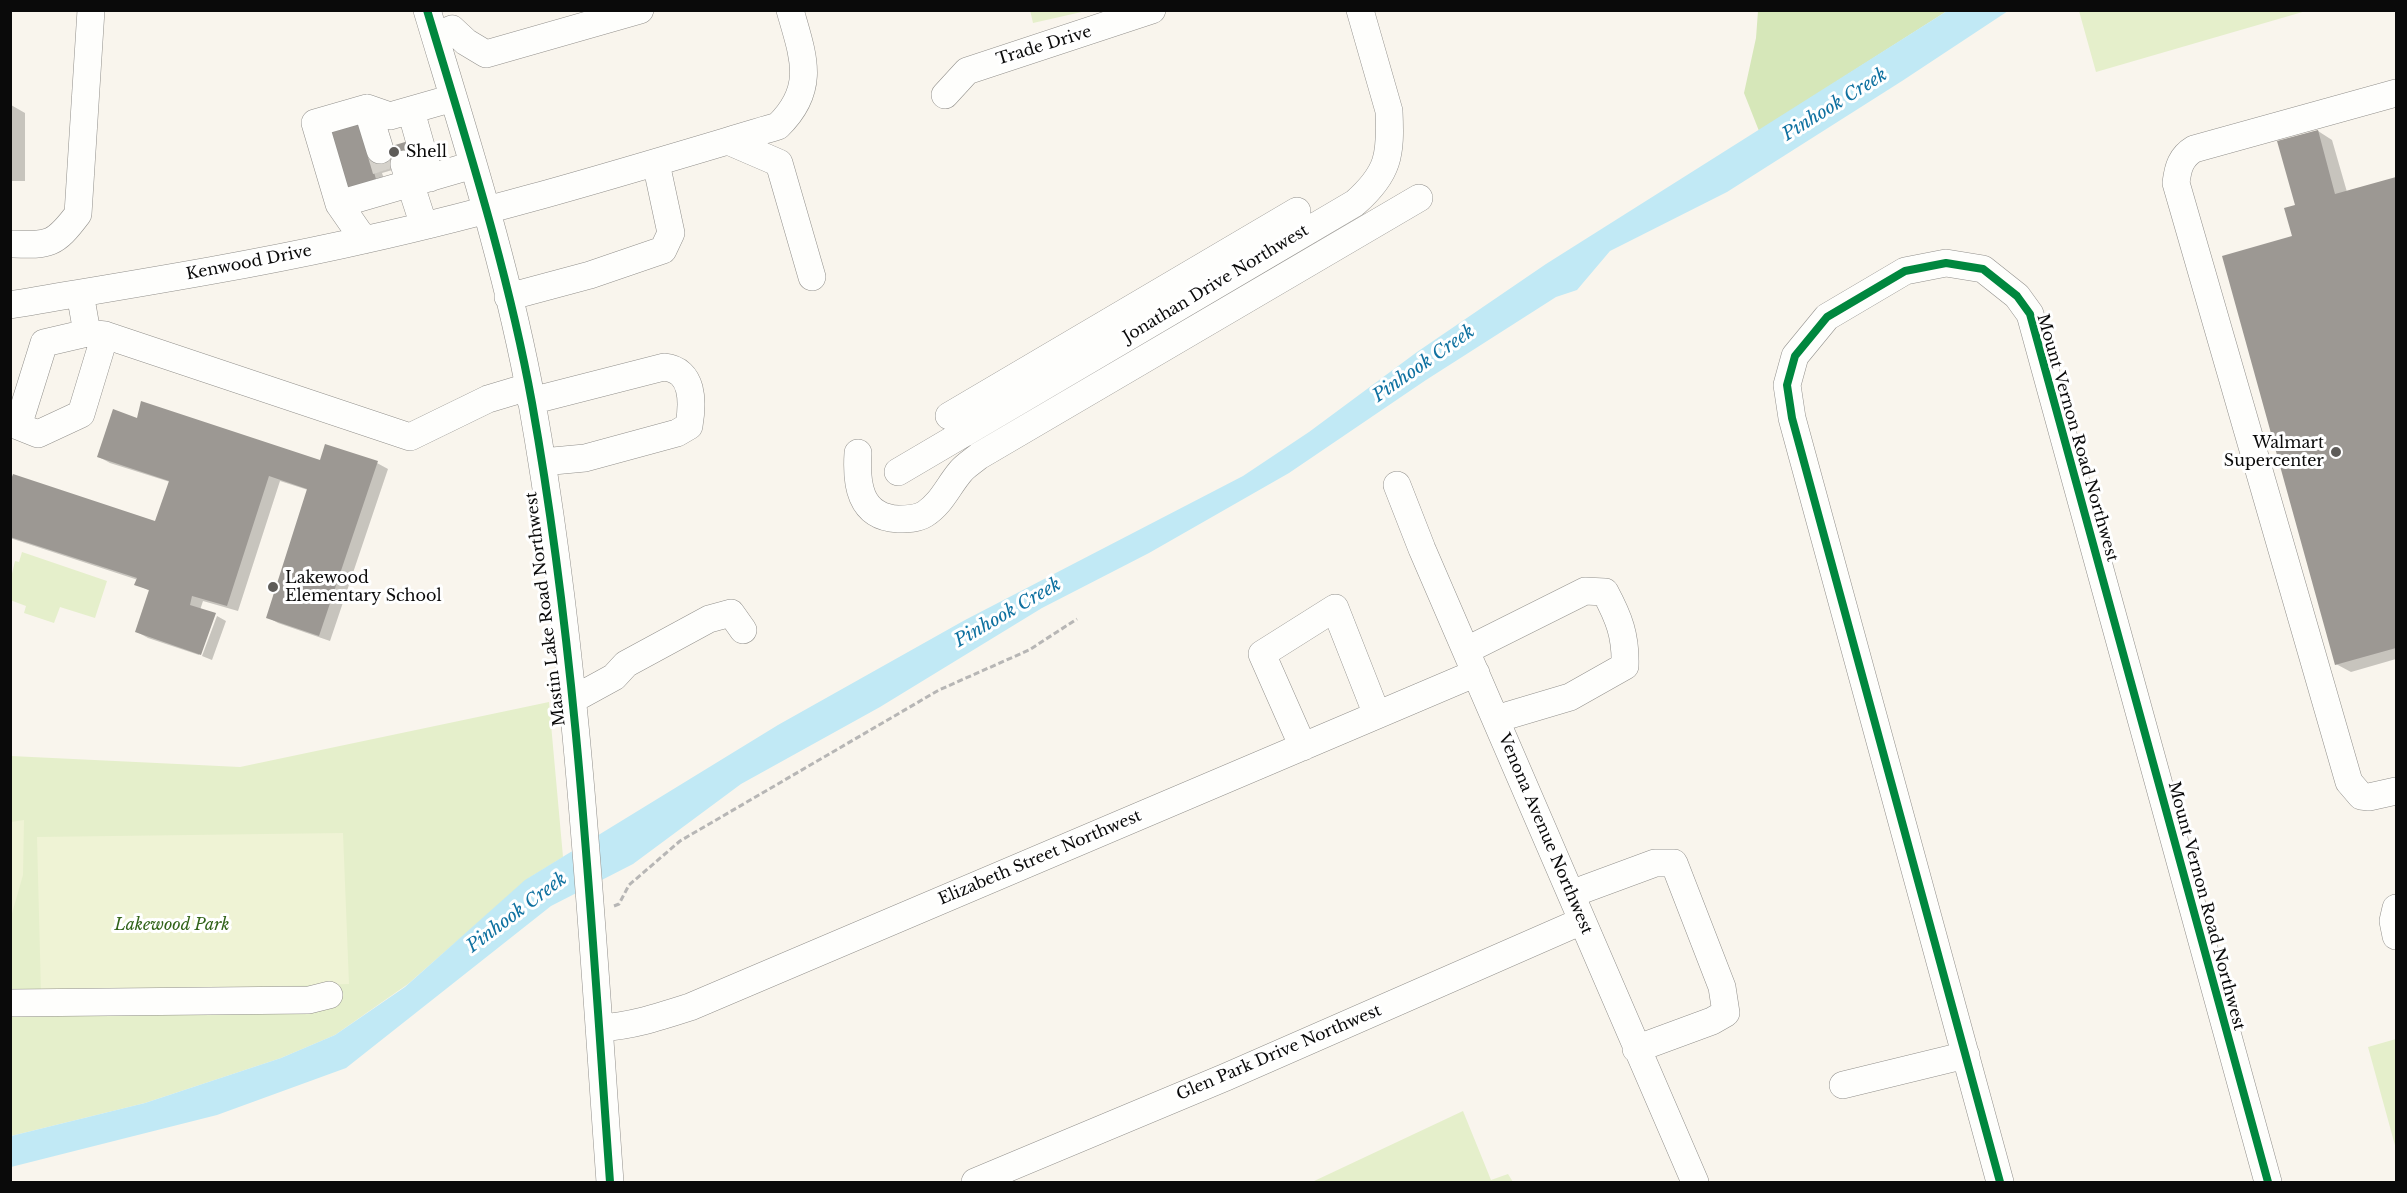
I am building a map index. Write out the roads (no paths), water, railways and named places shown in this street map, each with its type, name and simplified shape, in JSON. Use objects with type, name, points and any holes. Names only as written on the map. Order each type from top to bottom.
[{"type":"street","points":[[10,244],[41,244],[62,237],[78,214],[91,10]]},
{"type":"street","name":"Mastin Lake Road Northwest","points":[[427,10],[486,210],[530,394],[542,462],[556,558],[572,700],[610,1182]]},
{"type":"street","points":[[435,36],[453,29],[466,42],[486,54],[640,10]]},
{"type":"street","name":"Kenwood Drive","points":[[10,305],[364,240],[486,210],[656,163],[778,126],[790,114],[800,95],[805,63],[790,10]]},
{"type":"street","name":"Trade Drive","points":[[945,95],[967,71],[1152,10]]},
{"type":"street","name":"Jonathan Drive Northwest","points":[[898,472],[965,415],[1026,384],[1179,294],[1287,226],[1355,202],[1373,186],[1385,166],[1389,111],[1360,10]]},
{"type":"street","points":[[2397,93],[2194,149],[2185,155],[2178,167],[2176,183],[2349,782],[2361,796],[2369,797],[2397,791]]},
{"type":"street","points":[[364,240],[339,204],[315,123],[389,112],[453,98]]},
{"type":"street","points":[[389,112],[400,169],[424,226]]},
{"type":"street","points":[[389,112],[400,169]]},
{"type":"street","points":[[728,141],[779,163],[812,278]]},
{"type":"street","points":[[508,297],[590,275],[663,250],[671,233],[656,163]]},
{"type":"street","points":[[339,204],[400,169],[473,165]]},
{"type":"street","points":[[858,453],[857,472],[860,493],[873,511],[889,518],[910,519],[924,515],[943,498],[961,471],[993,448],[1419,198]]},
{"type":"street","points":[[1287,226],[1301,267]]},
{"type":"street","name":"Mount Vernon Road Northwest","points":[[2000,1182],[1792,418],[1787,385],[1795,356],[1827,317],[1905,271],[1946,263],[1983,270],[2017,296],[2030,314],[2268,1182]]},
{"type":"street","points":[[1228,264],[1248,298]]},
{"type":"street","points":[[80,293],[96,334],[81,414],[38,434],[14,425],[44,343],[96,334],[410,437],[488,399],[530,394],[664,367],[677,368],[685,377],[693,406],[689,426],[677,433],[585,458],[542,462]]},
{"type":"street","points":[[1179,294],[1198,328]]},
{"type":"street","points":[[1126,325],[1146,359]]},
{"type":"street","points":[[1077,353],[1097,387]]},
{"type":"street","points":[[1026,384],[1045,417]]},
{"type":"street","points":[[965,415],[993,448]]},
{"type":"street","name":"Venona Avenue Northwest","points":[[1397,484],[1422,549],[1695,1182]]},
{"type":"street","name":"Elizabeth Street Northwest","points":[[599,1028],[647,1022],[690,1007],[1377,715],[1472,661],[1585,591],[1605,592],[1619,619],[1626,645],[1625,666],[1570,697],[1496,720]]},
{"type":"street","points":[[1303,747],[1262,654],[1335,608],[1377,715]]},
{"type":"street","points":[[572,700],[614,677],[626,664],[709,619],[731,613],[743,630]]},
{"type":"street","points":[[1571,894],[1655,863],[1674,863],[1722,987],[1726,1013],[1712,1021],[1636,1049]]},
{"type":"street","points":[[2397,908],[2393,921],[2397,936]]},
{"type":"street","name":"Glen Park Drive Northwest","points":[[975,1182],[1215,1082],[1582,921]]},
{"type":"street","points":[[10,1003],[309,1000],[329,995]]},
{"type":"street","points":[[1843,1085],[1966,1055]]},
{"type":"water","name":"Pinhook Creek","points":[[1947,11],[2008,11],[1727,192],[1610,251],[1577,290],[1556,297],[1426,380],[1289,473],[1149,553],[1042,608],[880,707],[741,784],[633,864],[551,906],[346,1068],[217,1115],[11,1167],[11,1136],[145,1103],[281,1058],[335,1035],[405,987],[525,880],[778,725],[965,620],[1243,476],[1309,432],[1417,352],[1546,264]]},
{"type":"tunnel","points":[[380,150],[386,170]]},
{"type":"place","name":"Shell","points":[[394,152]]},
{"type":"place","name":"Walmart Supercenter","points":[[2336,452]]},
{"type":"place","name":"Lakewood Elementary School","points":[[273,587]]},
{"type":"park label","name":"Lakewood Park","points":[[172,925]]}]
